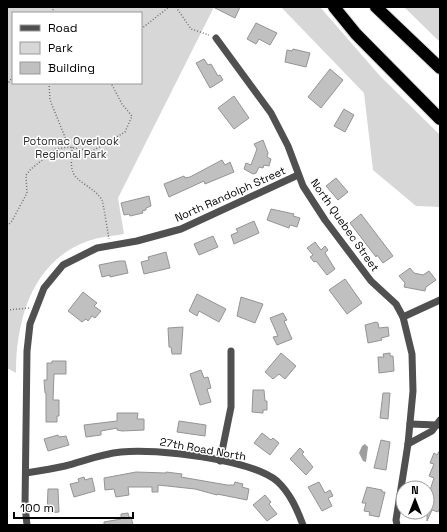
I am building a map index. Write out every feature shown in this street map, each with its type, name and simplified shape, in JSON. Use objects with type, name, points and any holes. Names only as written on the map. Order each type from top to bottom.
[{"type":"highway","points":[[334,7],[356,34],[440,119]]},
{"type":"highway","points":[[376,7],[440,68]]},
{"type":"street","name":"North Quebec Street","points":[[216,38],[271,112],[288,146],[298,175],[325,220],[371,281],[396,304],[403,317],[412,354],[412,391],[408,444],[396,520],[397,525]]},
{"type":"street","name":"North Randolph Street","points":[[27,525],[25,506],[27,350],[30,324],[44,288],[64,265],[97,248],[137,241],[181,229],[298,175]]},
{"type":"street","points":[[403,317],[440,300]]},
{"type":"street","points":[[220,461],[231,407],[231,351]]},
{"type":"street","points":[[410,424],[438,422]]},
{"type":"street","points":[[408,444],[432,431],[438,422]]},
{"type":"street","name":"27th Road North","points":[[26,473],[66,466],[90,458],[136,450],[170,452],[220,461],[255,470],[276,481],[291,498],[303,525]]},
{"type":"path","points":[[142,28],[169,7]]},
{"type":"path","points":[[176,7],[191,30],[216,38]]},
{"type":"path","points":[[49,84],[50,100],[69,147]]},
{"type":"path","points":[[7,226],[12,221],[27,193],[26,175],[30,169],[56,149],[72,147],[92,151],[125,132],[132,116],[122,104],[112,84]]},
{"type":"path","points":[[72,147],[73,172],[76,179],[92,188],[103,202],[103,214],[111,246]]},
{"type":"path","points":[[7,310],[37,308]]},
{"type":"green space","name":"Potomac Overlook Regional Park","points":[[7,7],[214,7],[118,198],[124,234],[88,241],[69,250],[53,263],[41,278],[31,295],[24,313],[19,333],[16,373],[7,368]]},
{"type":"green space","points":[[281,7],[320,7],[380,76],[440,135],[440,207],[416,206],[373,170],[364,93]]},
{"type":"green space","points":[[404,7],[440,7],[440,42]]},
{"type":"shaded area","points":[[365,444],[368,447],[366,462],[363,461],[359,453],[362,446]]},
{"type":"building","points":[[213,7],[240,7],[235,18]]},
{"type":"building","points":[[256,23],[277,33],[270,45],[259,39],[256,44],[247,39]]},
{"type":"building","points":[[293,49],[310,53],[306,67],[285,62],[287,50],[292,51]]},
{"type":"building","points":[[204,59],[208,65],[211,64],[218,76],[220,75],[223,80],[210,88],[196,63]]},
{"type":"building","points":[[330,69],[343,80],[321,108],[308,97]]},
{"type":"building","points":[[234,96],[249,118],[234,129],[218,108]]},
{"type":"building","points":[[344,109],[354,115],[345,132],[334,126]]},
{"type":"building","points":[[263,140],[268,153],[267,157],[271,159],[269,166],[264,165],[263,168],[259,167],[256,173],[253,174],[244,169],[246,163],[251,165],[257,149],[254,144]]},
{"type":"building","points":[[222,160],[225,165],[230,162],[234,172],[205,184],[204,181],[169,197],[164,184],[184,176],[185,178],[190,177]]},
{"type":"building","points":[[336,178],[348,192],[338,200],[326,186]]},
{"type":"building","points":[[149,196],[151,206],[142,211],[143,213],[130,216],[129,214],[124,215],[121,203]]},
{"type":"building","points":[[271,209],[294,214],[293,216],[300,218],[297,227],[290,225],[289,228],[267,220]]},
{"type":"building","points":[[361,214],[393,256],[383,263],[377,255],[376,257],[350,223]]},
{"type":"building","points":[[254,221],[259,233],[234,244],[231,235],[238,232],[236,229]]},
{"type":"building","points":[[213,236],[218,247],[199,255],[194,244]]},
{"type":"building","points":[[315,242],[321,250],[325,246],[328,250],[325,253],[335,269],[327,275],[316,261],[314,262],[310,257],[313,255],[307,248]]},
{"type":"building","points":[[166,252],[170,268],[144,274],[141,262],[149,260],[148,257]]},
{"type":"building","points":[[125,261],[128,273],[110,277],[110,275],[102,277],[99,265]]},
{"type":"building","points":[[410,268],[414,273],[423,275],[429,271],[436,280],[426,287],[425,291],[404,287],[405,283],[399,276]]},
{"type":"building","points":[[345,279],[362,303],[347,314],[329,290]]},
{"type":"building","points":[[83,292],[97,303],[94,306],[101,311],[95,318],[92,316],[88,321],[86,319],[82,322],[68,311]]},
{"type":"building","points":[[197,294],[226,309],[219,322],[199,311],[197,316],[189,311]]},
{"type":"building","points":[[241,297],[263,304],[255,323],[237,316]]},
{"type":"building","points":[[283,313],[287,320],[284,321],[292,339],[277,345],[273,337],[278,336],[270,318]]},
{"type":"building","points":[[376,322],[378,323],[379,328],[388,327],[389,336],[381,338],[382,340],[368,343],[365,325]]},
{"type":"building","points":[[183,327],[181,354],[172,354],[171,347],[169,347],[168,328]]},
{"type":"building","points":[[281,353],[296,366],[285,379],[279,374],[273,379],[265,372]]},
{"type":"building","points":[[390,353],[390,356],[393,356],[394,371],[379,373],[378,357],[384,357],[383,354]]},
{"type":"building","points":[[52,361],[66,361],[66,374],[54,374],[53,400],[59,400],[59,416],[57,416],[57,422],[46,422],[46,393],[44,380],[47,380],[47,363],[52,363]]},
{"type":"building","points":[[201,370],[204,378],[208,377],[211,388],[207,389],[211,402],[200,405],[190,374]]},
{"type":"building","points":[[253,390],[264,390],[265,401],[267,401],[267,410],[263,410],[263,413],[252,412]]},
{"type":"building","points":[[383,393],[390,393],[388,419],[380,418]]},
{"type":"building","points":[[117,413],[138,413],[137,419],[144,419],[144,430],[122,431],[117,430],[117,428],[101,431],[101,435],[86,437],[84,425],[117,421]]},
{"type":"building","points":[[179,421],[206,425],[205,436],[177,432]]},
{"type":"building","points":[[262,433],[271,440],[273,438],[279,443],[270,455],[254,443]]},
{"type":"building","points":[[58,435],[59,437],[66,436],[69,445],[48,451],[44,439]]},
{"type":"building","points":[[381,440],[390,442],[386,470],[374,468]]},
{"type":"building","points":[[300,448],[304,452],[302,454],[313,467],[306,475],[290,459]]},
{"type":"building","points":[[440,450],[440,507],[438,512],[435,511],[435,480],[429,476],[434,464],[430,463],[434,453],[437,455]]},
{"type":"building","points":[[136,472],[166,472],[182,474],[181,477],[227,485],[234,485],[235,482],[243,484],[242,487],[249,489],[247,500],[217,495],[195,489],[158,485],[158,492],[152,492],[152,487],[128,487],[129,495],[116,497],[114,489],[105,490],[104,478]]},
{"type":"building","points":[[84,477],[85,480],[92,478],[95,491],[74,497],[70,484],[79,482],[78,479]]},
{"type":"building","points":[[319,482],[325,493],[330,490],[333,496],[328,498],[332,506],[322,511],[308,487]]},
{"type":"building","points":[[367,487],[385,492],[379,517],[369,515],[370,512],[364,511],[366,503],[362,503]]},
{"type":"building","points":[[48,489],[58,489],[59,512],[47,513]]},
{"type":"building","points":[[265,495],[271,502],[269,504],[277,514],[267,521],[253,505]]},
{"type":"building","points":[[128,513],[129,517],[131,517],[133,525],[104,525],[104,522],[121,519],[121,514]]}]
